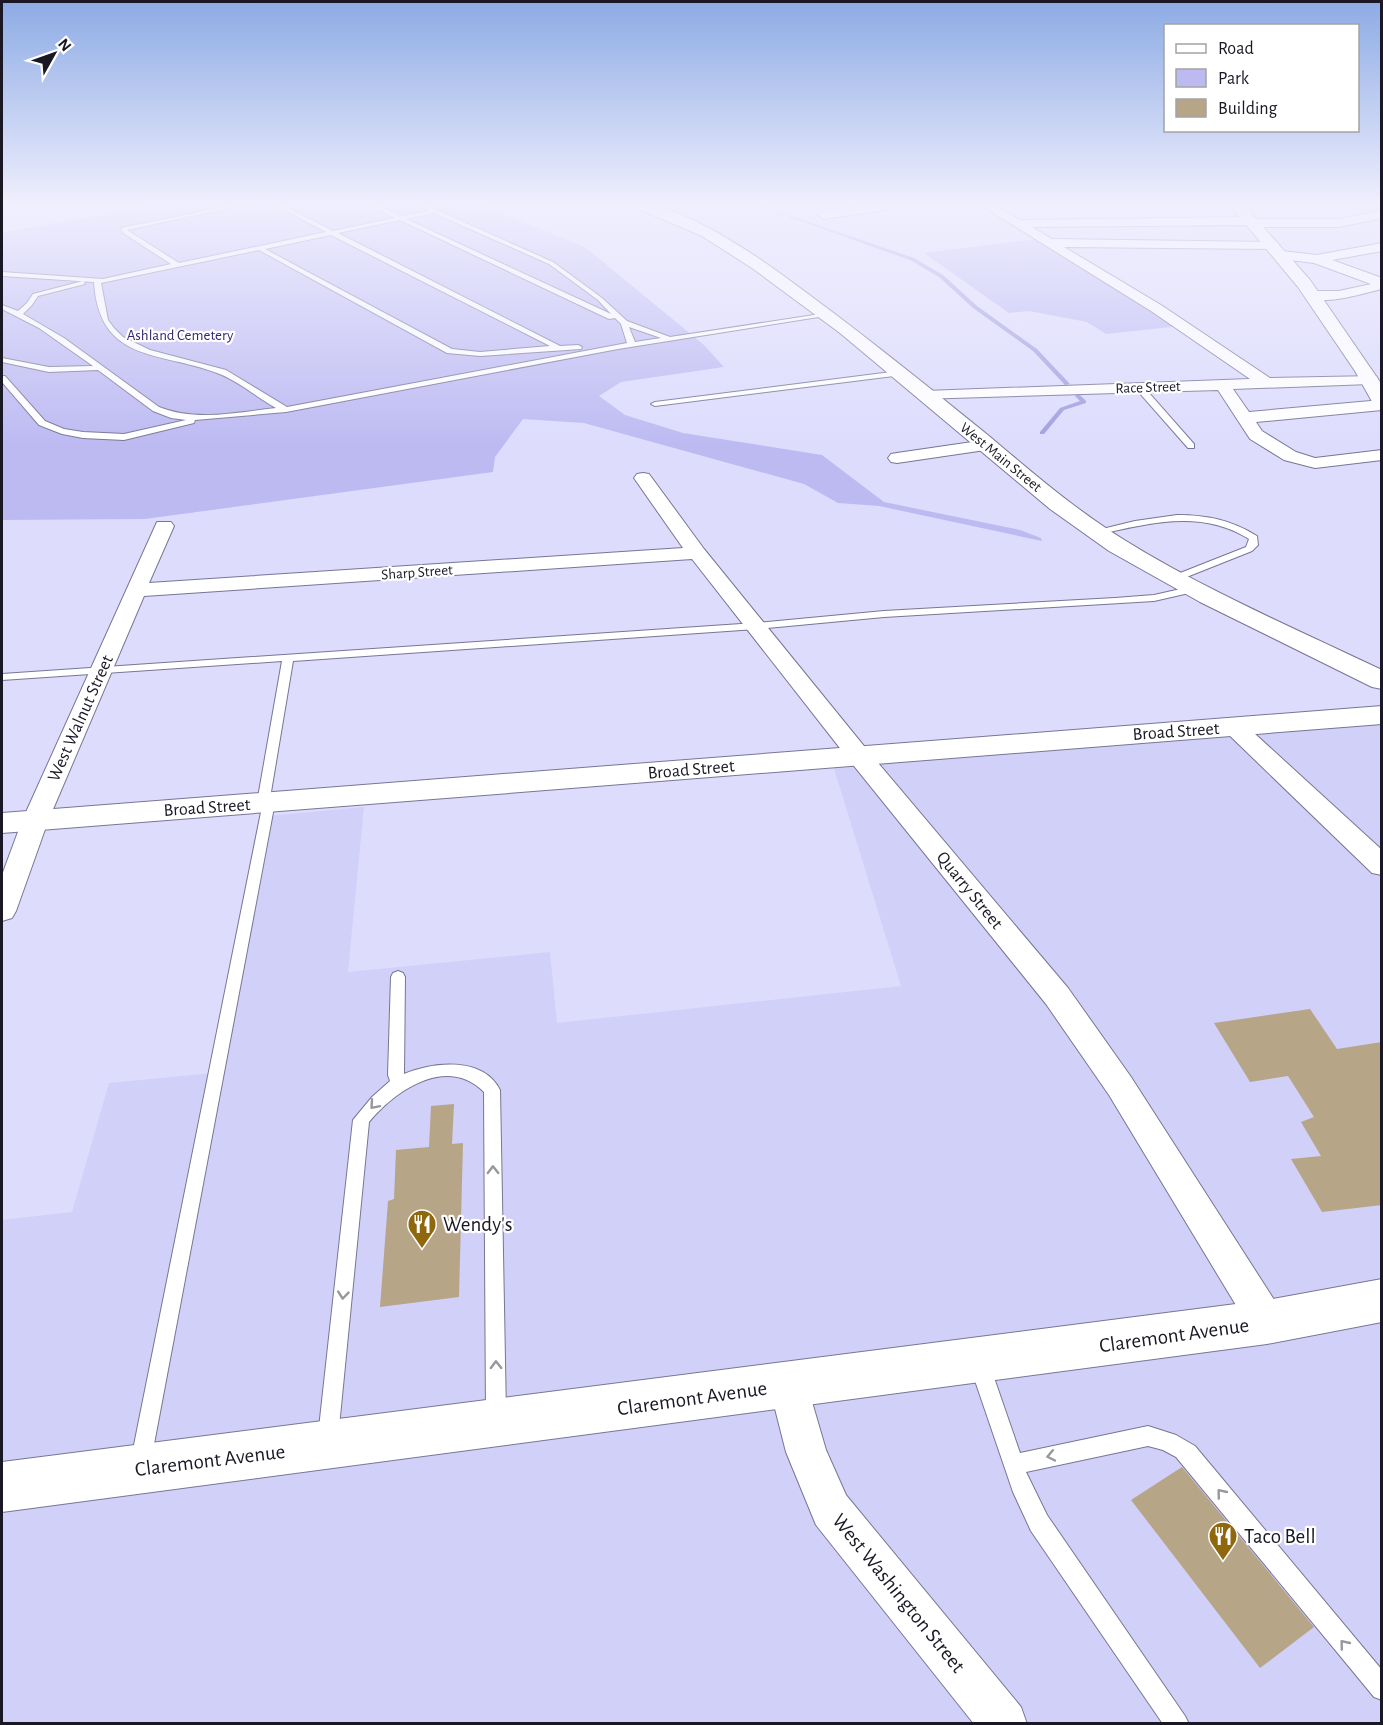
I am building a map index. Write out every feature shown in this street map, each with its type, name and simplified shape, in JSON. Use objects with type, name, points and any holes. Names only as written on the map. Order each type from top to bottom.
[{"type":"street","name":"West Main Street","points":[[783,284],[827,315],[1095,532],[1174,579],[1382,681]]},
{"type":"street","points":[[1117,284],[1267,383]]},
{"type":"street","points":[[1243,418],[1382,404],[1366,374],[1304,284]]},
{"type":"street","points":[[1312,295],[1339,295],[1380,284]]},
{"type":"street","name":"Race Street","points":[[925,396],[1267,383],[1366,374],[1382,366]]},
{"type":"street","points":[[1222,384],[1256,435],[1298,459],[1315,463],[1382,455]]},
{"type":"street","points":[[897,458],[986,445]]},
{"type":"street","name":"Quarry Street","points":[[643,478],[697,553],[859,756],[1057,996],[1120,1086],[1267,1322]]},
{"type":"street","name":"West Walnut Street","points":[[2,911],[35,821],[164,526]]},
{"type":"street","name":"Sharp Street","points":[[137,590],[697,553]]},
{"type":"street","name":"Broad Street","points":[[2,823],[1382,715]]},
{"type":"street","points":[[1234,727],[1382,866]]},
{"type":"street","name":"Claremont Avenue","points":[[2,1487],[1267,1322],[1382,1300]]},
{"type":"street","name":"West Washington Street","points":[[789,1385],[806,1452],[831,1510],[1004,1724]]},
{"type":"lane","points":[[19,314],[30,304],[32,298],[40,293],[79,284]]},
{"type":"lane","points":[[97,284],[103,313],[112,331],[118,336],[152,352],[198,363],[226,374],[286,410]]},
{"type":"lane","points":[[326,284],[450,351],[480,354],[632,345]]},
{"type":"lane","points":[[434,284],[559,348]]},
{"type":"lane","points":[[542,284],[622,322],[672,340]]},
{"type":"lane","points":[[580,284],[600,299],[622,322],[632,345]]},
{"type":"lane","points":[[2,308],[19,314],[43,328],[156,409],[174,416],[200,418]]},
{"type":"lane","points":[[2,378],[42,423],[62,431],[83,435],[124,437],[200,418],[286,410],[495,369],[827,315]]},
{"type":"lane","points":[[2,360],[32,368],[65,370],[97,368]]},
{"type":"lane","points":[[655,404],[899,373]]},
{"type":"lane","points":[[1138,387],[1172,422],[1191,446]]},
{"type":"lane","points":[[1095,532],[1149,522],[1197,517],[1221,521],[1239,528],[1254,538],[1253,545],[1249,549],[1174,579]]},
{"type":"lane","points":[[2,677],[756,626],[884,614],[1115,601],[1154,598],[1194,589]]},
{"type":"lane","points":[[139,1469],[266,803],[288,658]]},
{"type":"lane","points":[[398,977],[396,1074],[399,1083]]},
{"type":"lane","points":[[327,1446],[361,1120],[378,1100],[399,1083],[418,1074],[460,1069],[480,1077],[492,1090],[496,1424]]},
{"type":"lane","points":[[978,1361],[1023,1492],[1039,1523],[1178,1724]]},
{"type":"lane","points":[[1014,1464],[1148,1436],[1160,1437],[1173,1442],[1188,1453],[1382,1689]]},
{"type":"shaded area","points":[[1381,710],[1381,1723],[2,1723],[2,1220],[72,1212],[109,1083],[224,1072],[269,816],[364,807],[348,972],[550,952],[557,1023],[901,986],[831,759]]},
{"type":"green space","name":"Ashland Cemetery","points":[[2,284],[631,284],[704,345],[724,367],[621,382],[599,396],[625,415],[683,433],[822,455],[884,502],[1020,530],[1041,538],[1042,541],[879,506],[838,503],[804,484],[584,423],[523,419],[495,457],[493,472],[145,519],[2,520]]},
{"type":"green space","points":[[969,284],[1111,284],[1180,326],[1106,334],[1087,322],[1029,311],[1009,313]]},
{"type":"building","points":[[1310,1009],[1337,1049],[1382,1042],[1382,1205],[1322,1212],[1291,1159],[1321,1156],[1301,1122],[1314,1117],[1288,1076],[1250,1082],[1214,1023]]},
{"type":"building","name":"Wendy's","points":[[454,1104],[452,1144],[463,1143],[459,1297],[380,1307],[388,1201],[394,1199],[396,1150],[429,1147],[431,1106]]},
{"type":"building","name":"Taco Bell","points":[[1182,1467],[1314,1627],[1260,1668],[1131,1500]]},
{"type":"waterway","points":[[950,284],[975,307],[1035,350],[1067,384]]},
{"type":"waterway","points":[[1042,433],[1062,409],[1084,402],[1078,396]]},
{"type":"place","name":"Wendy's","points":[[422,1250]]},
{"type":"place","name":"Taco Bell","points":[[1223,1562]]}]
